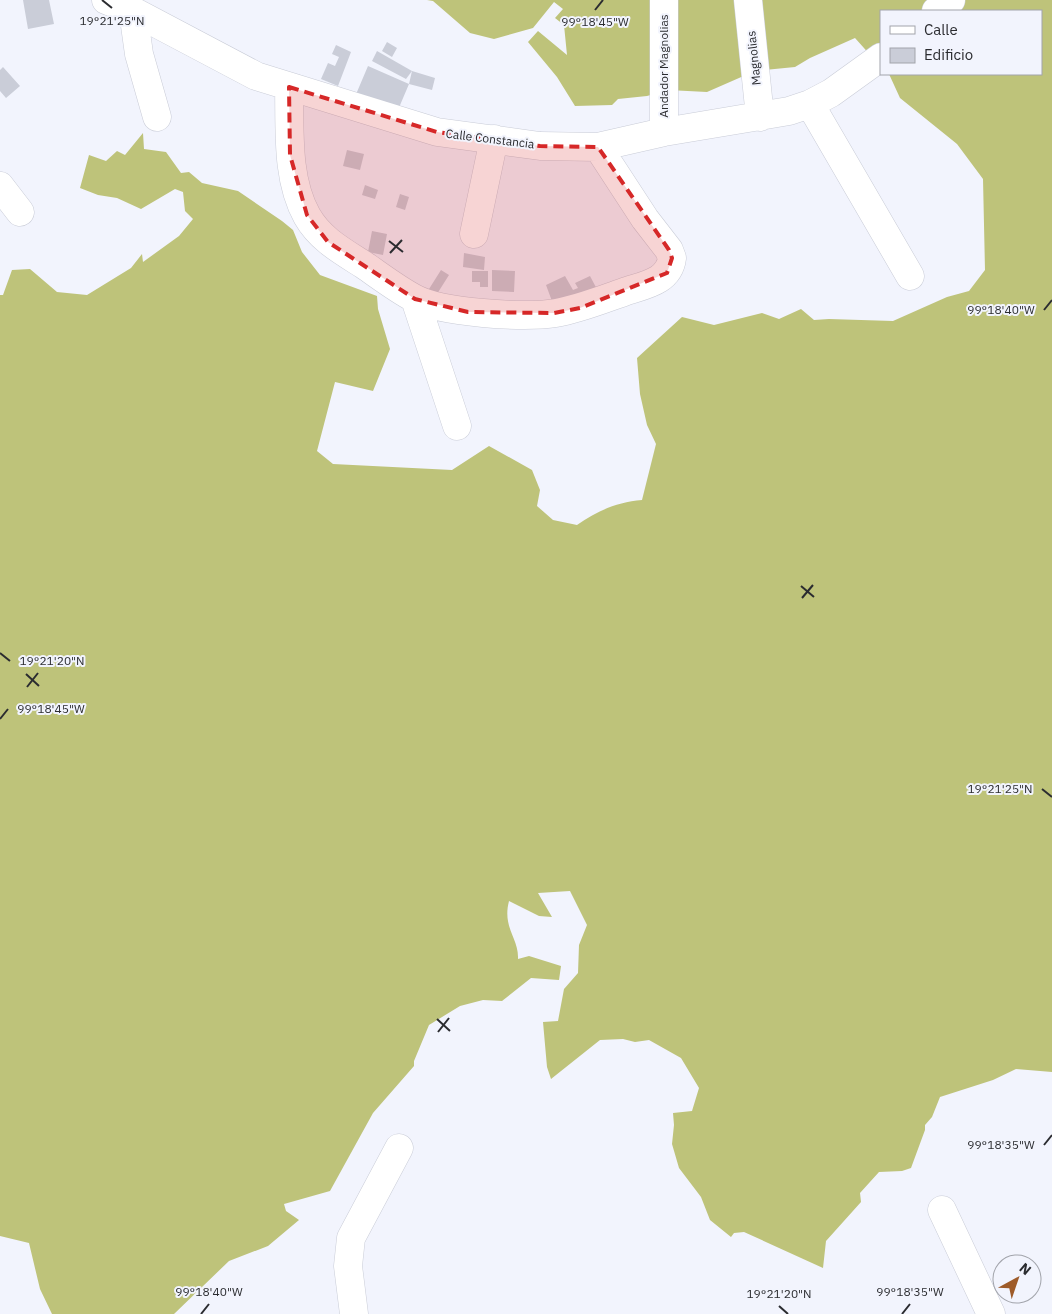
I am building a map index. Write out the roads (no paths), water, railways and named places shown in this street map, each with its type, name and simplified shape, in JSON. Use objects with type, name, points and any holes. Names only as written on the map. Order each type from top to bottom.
[{"type":"street","name":"Calle Constancia","points":[[106,0],[256,76],[437,132],[540,146],[598,147],[664,132],[789,112],[810,104],[849,82],[880,58]]},
{"type":"street","name":"Andador Magnolias","points":[[664,0],[664,132]]},
{"type":"street","name":"Magnolias","points":[[748,0],[760,117]]},
{"type":"street","points":[[937,10],[951,0]]},
{"type":"street","points":[[133,12],[139,54],[157,117]]},
{"type":"street","points":[[289,87],[290,155],[300,202],[315,229],[328,242],[415,299],[445,308],[468,312],[554,313],[580,308],[662,278],[671,266],[672,258],[669,250],[645,219],[598,147]]},
{"type":"street","points":[[810,104],[910,276]]},
{"type":"street","points":[[474,234],[494,139]]},
{"type":"street","points":[[0,186],[20,212]]},
{"type":"street","points":[[415,299],[457,426]]},
{"type":"street","points":[[354,1314],[348,1266],[351,1238],[399,1148]]},
{"type":"street","points":[[942,1210],[991,1314]]}]
